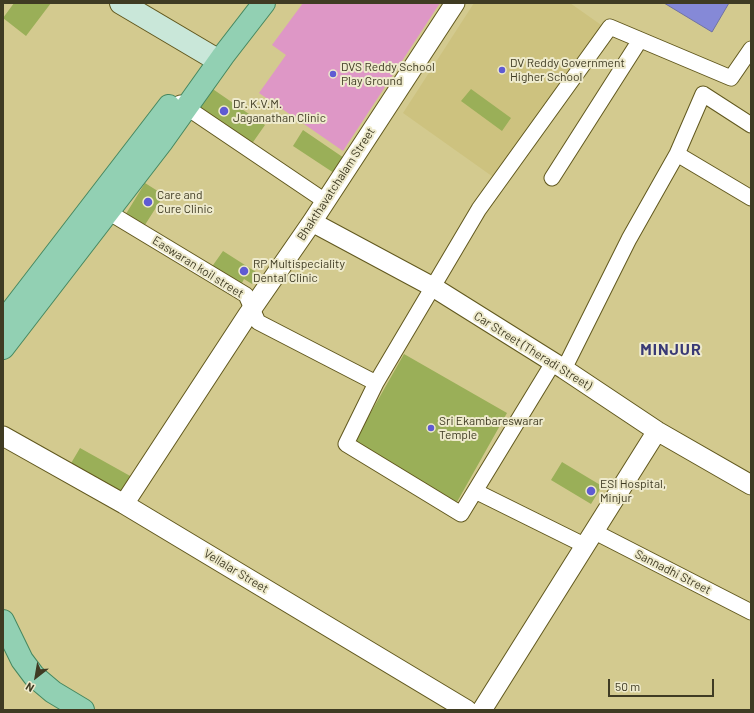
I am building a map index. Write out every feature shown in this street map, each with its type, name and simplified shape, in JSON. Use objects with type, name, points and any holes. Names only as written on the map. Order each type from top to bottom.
[{"type":"main road","points":[[120,3],[213,57]]},
{"type":"main road","points":[[3,348],[102,207],[180,104],[213,57],[245,3]]},
{"type":"main road","points":[[213,57],[264,3]]},
{"type":"main road","points":[[3,322],[102,207]]},
{"type":"main road","points":[[3,621],[15,649],[34,676],[54,692],[83,710]]},
{"type":"street","name":"Bhakthavatchalam Street","points":[[124,504],[252,309],[312,222],[455,3]]},
{"type":"street","points":[[751,49],[731,78],[610,27],[479,209],[376,383],[346,444],[461,514],[558,366],[677,154],[703,94],[751,125]]},
{"type":"street","points":[[552,178],[640,40]]},
{"type":"street","points":[[180,104],[325,201]]},
{"type":"street","points":[[677,154],[751,198]]},
{"type":"street","name":"Easwaran koil street","points":[[102,207],[246,295],[258,322],[376,383]]},
{"type":"street","name":"Car Street (Theradi Street)","points":[[312,222],[433,287],[657,431],[750,482]]},
{"type":"street","points":[[482,710],[657,431]]},
{"type":"street","name":"Vellalar Street","points":[[3,436],[124,504],[467,710]]},
{"type":"street","name":"Sannadhi Street","points":[[475,491],[590,539],[751,612]]},
{"type":"shaded area","name":"DVS Reddy School Play Ground","points":[[303,3],[440,3],[343,151],[259,93],[286,55],[272,45]]},
{"type":"shaded area","name":"DV Reddy Government Higher School","points":[[474,3],[570,3],[604,27],[496,179],[403,113]]},
{"type":"water","points":[[664,3],[729,3],[712,32]]},
{"type":"building","points":[[14,3],[51,3],[26,36],[3,18]]},
{"type":"building","points":[[204,83],[265,125],[251,145],[190,103]]},
{"type":"building","points":[[471,89],[511,118],[502,131],[461,101]]},
{"type":"building","points":[[303,130],[347,160],[337,175],[293,146]]},
{"type":"building","points":[[145,183],[164,195],[143,228],[124,217]]},
{"type":"building","points":[[223,251],[259,274],[252,284],[244,279],[240,287],[211,268]]},
{"type":"building","name":"Sri Ekambareswarar Temple","points":[[404,354],[507,413],[457,502],[354,442]]},
{"type":"building","points":[[80,448],[132,477],[122,494],[70,465]]},
{"type":"building","points":[[562,462],[602,486],[591,504],[551,480]]},
{"type":"place","name":"DV Reddy Government Higher School","points":[[502,70]]},
{"type":"place","name":"DVS Reddy School Play Ground","points":[[333,74]]},
{"type":"place","name":"Dr. K.V.M. Jaganathan Clinic","points":[[224,111]]},
{"type":"place","name":"Care and Cure Clinic","points":[[148,202]]},
{"type":"place","name":"RP Multispeciality Dental Clinic","points":[[244,271]]},
{"type":"place","name":"Sri Ekambareswarar Temple","points":[[431,428]]},
{"type":"place","name":"ESI Hospital, Minjur","points":[[591,491]]},
{"type":"district","name":"MINJUR","points":[[671,350]]}]
